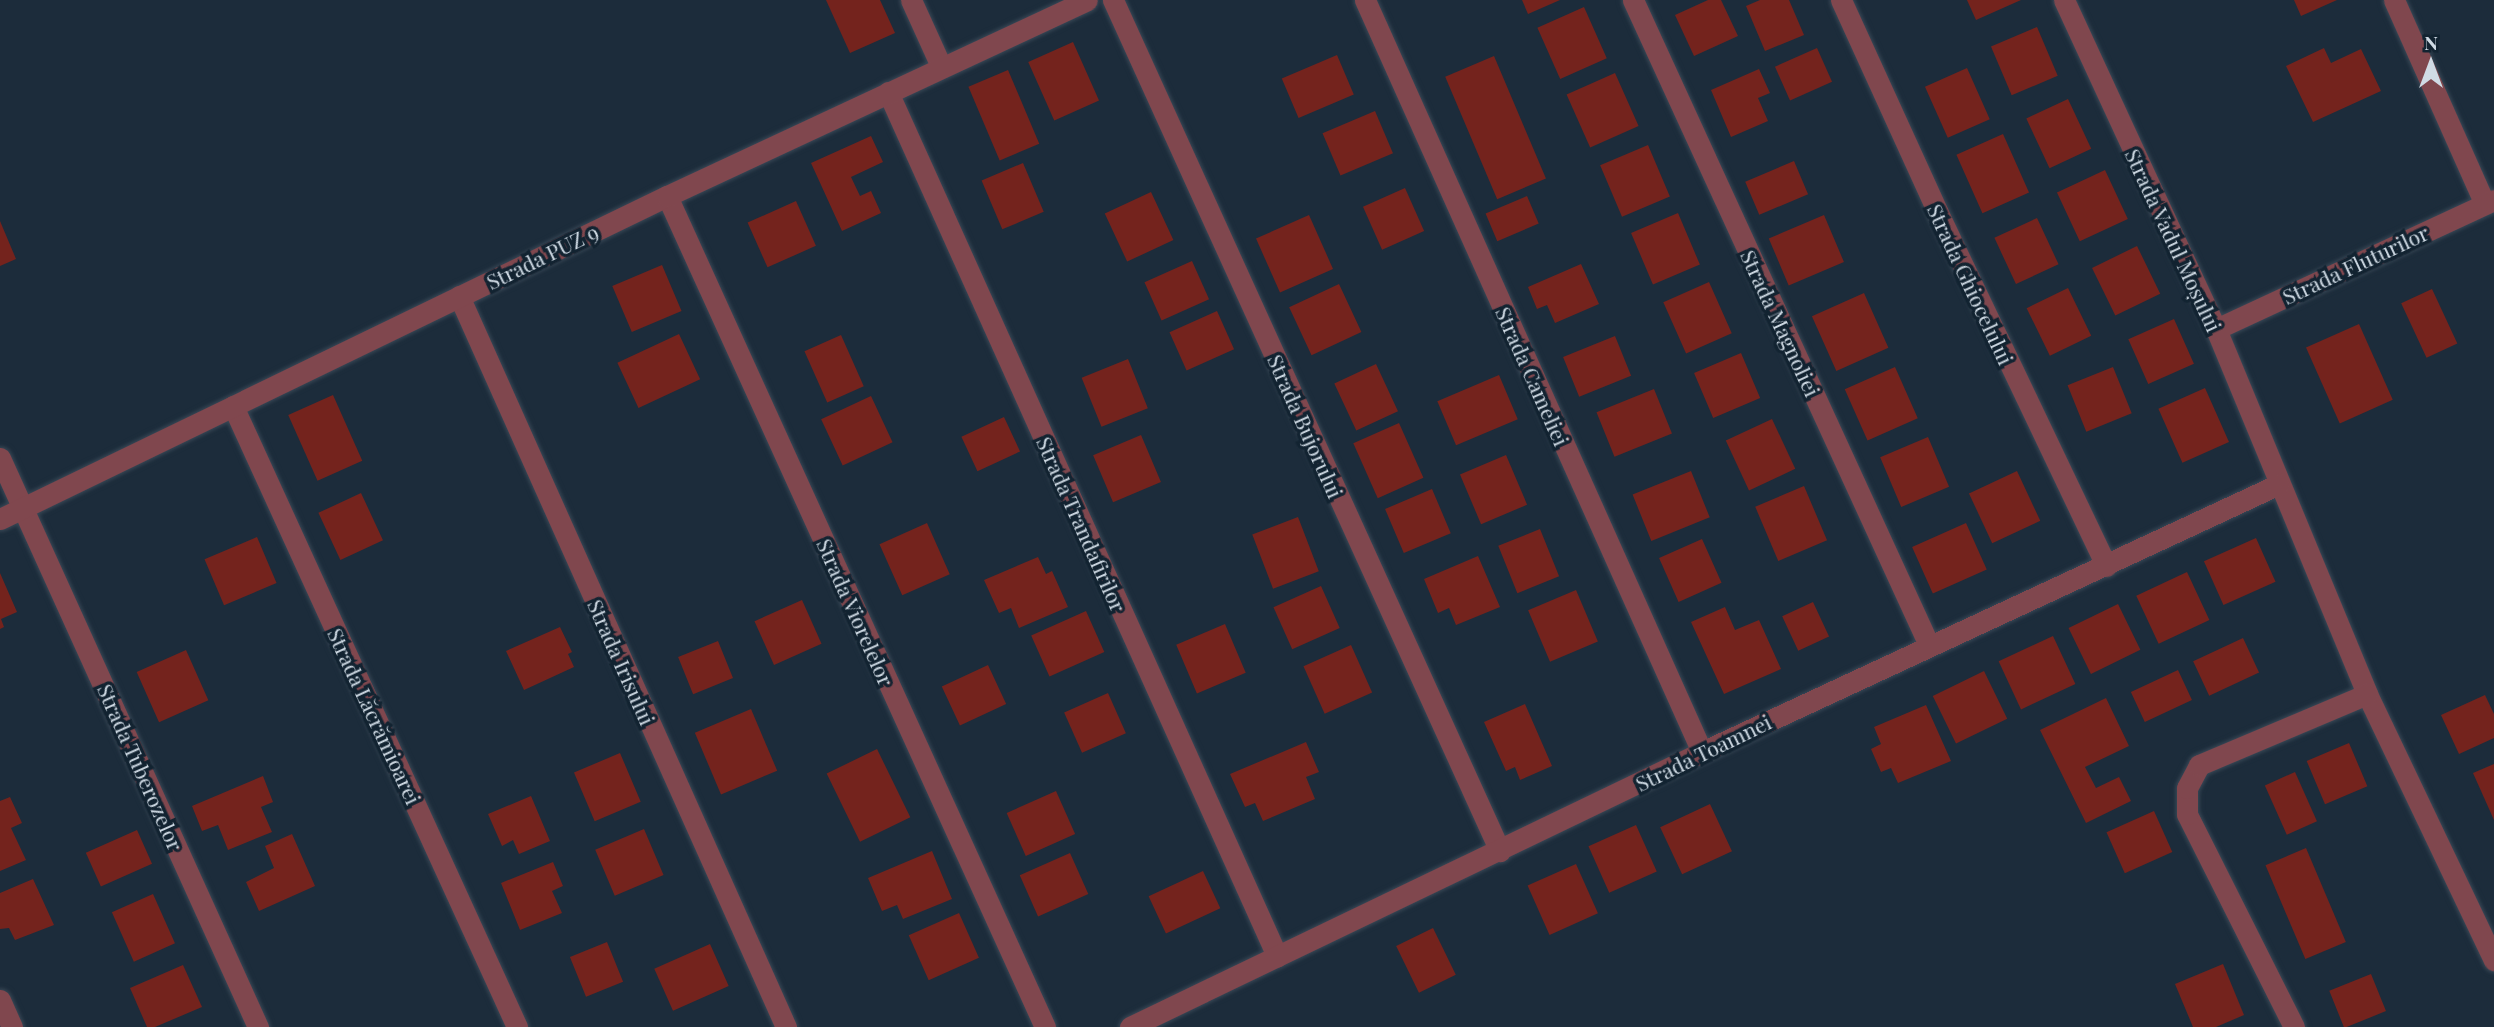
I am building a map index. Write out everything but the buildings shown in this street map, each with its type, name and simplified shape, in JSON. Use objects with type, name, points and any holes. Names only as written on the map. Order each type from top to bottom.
[{"type":"street","points":[[911,0],[941,66]]},
{"type":"street","name":"Strada PUZ 9","points":[[0,519],[667,196],[1087,0]]},
{"type":"street","name":"Strada Bujorului","points":[[1113,0],[1500,851]]},
{"type":"street","name":"Strada Cameliei","points":[[1365,0],[1702,752]]},
{"type":"street","name":"Strada Magnoliei","points":[[1633,0],[1929,645]]},
{"type":"street","name":"Strada Ghiocelului","points":[[1840,0],[2106,566]]},
{"type":"street","name":"Strada Vadul Moșului","points":[[2064,0],[2216,329],[2367,694],[2494,960]]},
{"type":"street","points":[[2395,0],[2490,202]]},
{"type":"street","name":"Strada Trandafirilor","points":[[888,92],[1277,956]]},
{"type":"street","name":"Strada Viorelelor","points":[[667,196],[1045,1027]]},
{"type":"street","name":"Strada Fluturilor","points":[[2216,329],[2490,202]]},
{"type":"street","name":"Strada Irisului","points":[[459,296],[786,1027]]},
{"type":"street","name":"Strada Lăcrămioarei","points":[[233,406],[517,1027]]},
{"type":"street","name":"Strada Tuberozelor","points":[[0,458],[258,1027]]},
{"type":"street","name":"Strada Toamnei","points":[[1130,1027],[1702,752],[2279,484]]},
{"type":"street","points":[[2294,1027],[2187,814],[2187,788],[2199,765],[2367,694]]},
{"type":"street","points":[[0,1000],[12,1027]]}]
